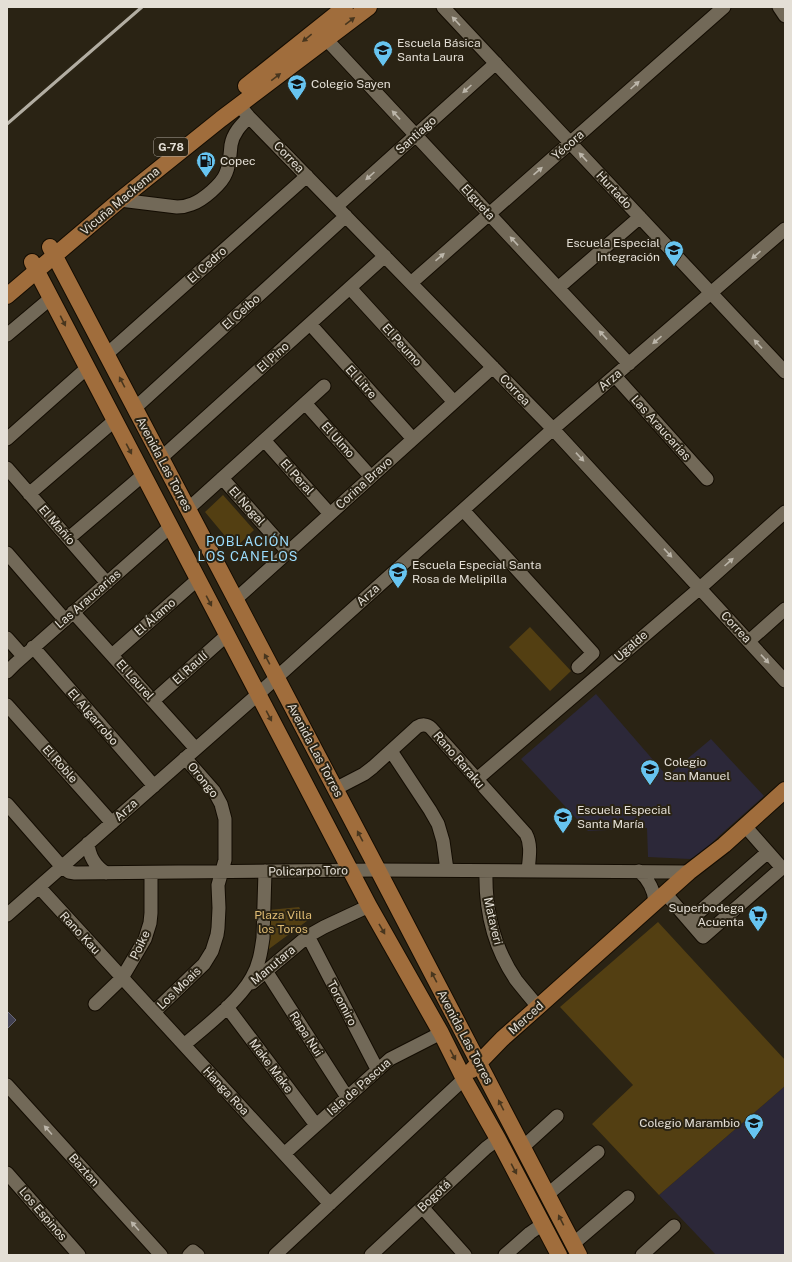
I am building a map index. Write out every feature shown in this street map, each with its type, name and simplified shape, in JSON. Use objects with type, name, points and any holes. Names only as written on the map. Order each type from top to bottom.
[{"type":"main road","name":"Vicuña Mackenna","points":[[52,251],[120,188],[345,7]]},
{"type":"main road","name":"Vicuña Mackenna","points":[[7,296],[34,266],[52,251],[244,111],[326,40],[369,7]]},
{"type":"main road","name":"Avenida Las Torres","points":[[52,251],[236,599],[576,1250]]},
{"type":"main road","name":"Vicuña Mackenna","points":[[7,282],[34,266]]},
{"type":"main road","name":"Avenida Las Torres","points":[[34,266],[142,475],[369,906],[441,1033],[464,1079],[498,1139],[559,1255]]},
{"type":"main road","name":"Merced","points":[[464,1079],[502,1039],[689,872],[710,857],[785,790]]},
{"type":"street","name":"Hurtado","points":[[443,7],[785,372]]},
{"type":"street","name":"Yécora","points":[[411,282],[724,7]]},
{"type":"street","points":[[779,7],[785,16]]},
{"type":"street","name":"Elgueta","points":[[326,40],[629,364]]},
{"type":"street","name":"Santiago","points":[[337,206],[496,63]]},
{"type":"street","points":[[120,200],[177,207],[185,207],[198,202],[223,179],[228,167],[231,145],[244,111]]},
{"type":"street","name":"Correa","points":[[244,111],[553,429],[785,680]]},
{"type":"street","name":"El Cedro","points":[[107,354],[307,176]]},
{"type":"street","name":"El Ceibo","points":[[135,408],[346,216]]},
{"type":"street","points":[[558,288],[640,217]]},
{"type":"street","name":"Arza","points":[[7,915],[258,694],[553,429],[785,229]]},
{"type":"street","name":"El Pino","points":[[162,458],[385,256]]},
{"type":"street","name":"El Peumo","points":[[350,288],[454,402]]},
{"type":"street","points":[[7,335],[51,298]]},
{"type":"street","name":"El Litre","points":[[310,324],[413,440]]},
{"type":"street","name":"Corina Bravo","points":[[236,599],[493,367]]},
{"type":"street","points":[[7,439],[87,368]]},
{"type":"street","name":"Las Araucarias","points":[[615,376],[708,479]]},
{"type":"street","points":[[188,509],[324,386]]},
{"type":"street","name":"El Ulmo","points":[[305,403],[371,477]]},
{"type":"street","points":[[29,494],[114,421]]},
{"type":"street","name":"El Peral","points":[[264,440],[330,514]]},
{"type":"street","name":"El Mañío","points":[[7,468],[107,582]]},
{"type":"street","points":[[69,538],[142,475]]},
{"type":"street","name":"El Nogal","points":[[222,478],[288,552]]},
{"type":"street","points":[[463,510],[593,653],[578,666]]},
{"type":"street","name":"Ugalde","points":[[477,779],[700,588],[785,512]]},
{"type":"street","name":"Las Araucarias","points":[[7,672],[23,656],[170,527]]},
{"type":"street","name":"El Laurel","points":[[7,553],[69,616],[112,655],[196,749]]},
{"type":"street","name":"El Álamo","points":[[112,655],[198,579]]},
{"type":"street","points":[[749,641],[785,610]]},
{"type":"street","name":"El Raulí","points":[[153,701],[227,635]]},
{"type":"street","points":[[7,638],[23,656]]},
{"type":"street","name":"El Algarrobo","points":[[33,648],[154,786]]},
{"type":"street","name":"El Roble","points":[[7,705],[112,823]]},
{"type":"street","name":"Rano Raraku","points":[[335,789],[369,771],[417,727],[420,725],[427,725],[526,834],[529,846],[528,871]]},
{"type":"street","points":[[391,751],[438,824],[443,841],[447,870]]},
{"type":"street","name":"Orongo","points":[[185,758],[214,791],[224,811],[226,826],[225,860],[222,872]]},
{"type":"street","points":[[7,804],[62,867]]},
{"type":"street","points":[[639,871],[648,880],[660,898],[689,921],[703,937],[784,869],[745,826]]},
{"type":"street","points":[[88,844],[92,858],[100,869],[106,873]]},
{"type":"street","points":[[689,921],[768,852]]},
{"type":"street","name":"Policarpo Toro","points":[[62,867],[69,872],[75,873],[350,870],[689,872]]},
{"type":"street","name":"Manutara","points":[[242,992],[256,969],[262,949],[265,871]]},
{"type":"street","name":"Mataveri","points":[[486,871],[488,912],[496,942],[512,974],[538,1007]]},
{"type":"street","name":"Los Moais","points":[[154,1012],[199,970],[212,951],[218,928],[218,885],[222,872]]},
{"type":"street","name":"Poike","points":[[95,1004],[122,978],[142,946],[148,933],[151,913],[150,873]]},
{"type":"street","name":"Rano Kau","points":[[39,888],[122,978]]},
{"type":"street","name":"Manutara","points":[[184,1045],[242,992],[308,936],[369,906]]},
{"type":"street","name":"Toromiro","points":[[308,936],[377,1070]]},
{"type":"street","name":"Rapa Nui","points":[[266,971],[347,1097]]},
{"type":"street","name":"Hanga Roa","points":[[122,978],[330,1204]]},
{"type":"street","name":"Make Make","points":[[226,1007],[316,1125]]},
{"type":"street","name":"Isla de Pascua","points":[[284,1154],[390,1059],[441,1033]]},
{"type":"street","name":"Merced","points":[[276,1255],[464,1079]]},
{"type":"street","name":"Baztan","points":[[7,1085],[161,1255]]},
{"type":"street","points":[[522,1147],[557,1116]]},
{"type":"street","name":"Bogotá","points":[[379,1252],[422,1208],[486,1148],[498,1139]]},
{"type":"street","points":[[548,1195],[598,1152]]},
{"type":"street","name":"Los Espinos","points":[[7,1173],[79,1255]]},
{"type":"street","points":[[576,1250],[628,1197]]},
{"type":"street","points":[[422,1208],[465,1255]]},
{"type":"street","points":[[505,1255],[530,1233],[543,1224]]},
{"type":"street","points":[[642,1255],[674,1226]]},
{"type":"street","points":[[189,1255],[193,1251],[198,1255]]},
{"type":"shaded area","name":"Colegio San Manuel","points":[[596,694],[667,776],[711,739],[764,796],[700,855],[690,859],[648,857],[647,828],[588,831],[521,759]]},
{"type":"shaded area","name":"Colegio Marambio","points":[[785,1086],[785,1255],[716,1255],[659,1195]]},
{"type":"green space","points":[[223,495],[254,530],[235,548],[205,512]]},
{"type":"green space","points":[[530,627],[571,671],[550,691],[509,647]]},
{"type":"green space","name":"Plaza Villa los Toros","points":[[299,907],[307,921],[269,949],[269,910]]},
{"type":"green space","points":[[658,922],[785,1060],[785,1086],[659,1195],[592,1124],[633,1085],[560,1007]]},
{"type":"building","points":[[7,1011],[16,1020],[7,1029]]},
{"type":"railway","points":[[7,124],[142,7]]},
{"type":"place","name":"Escuela Básica Santa Laura","points":[[383,67]]},
{"type":"place","name":"Colegio Sayen","points":[[297,101]]},
{"type":"place","name":"Copec","points":[[206,178]]},
{"type":"place","name":"Escuela Especial Integración","points":[[674,267]]},
{"type":"place","name":"Escuela Especial Santa Rosa de Melipilla","points":[[398,589]]},
{"type":"place","name":"Colegio San Manuel","points":[[650,786]]},
{"type":"place","name":"Escuela Especial Santa María","points":[[563,834]]},
{"type":"place","name":"Superbodega Acuenta","points":[[758,932]]},
{"type":"place","name":"Colegio Marambio","points":[[754,1140]]},
{"type":"district","name":"POBLACIÓN LOS CANELOS","points":[[248,548]]}]
